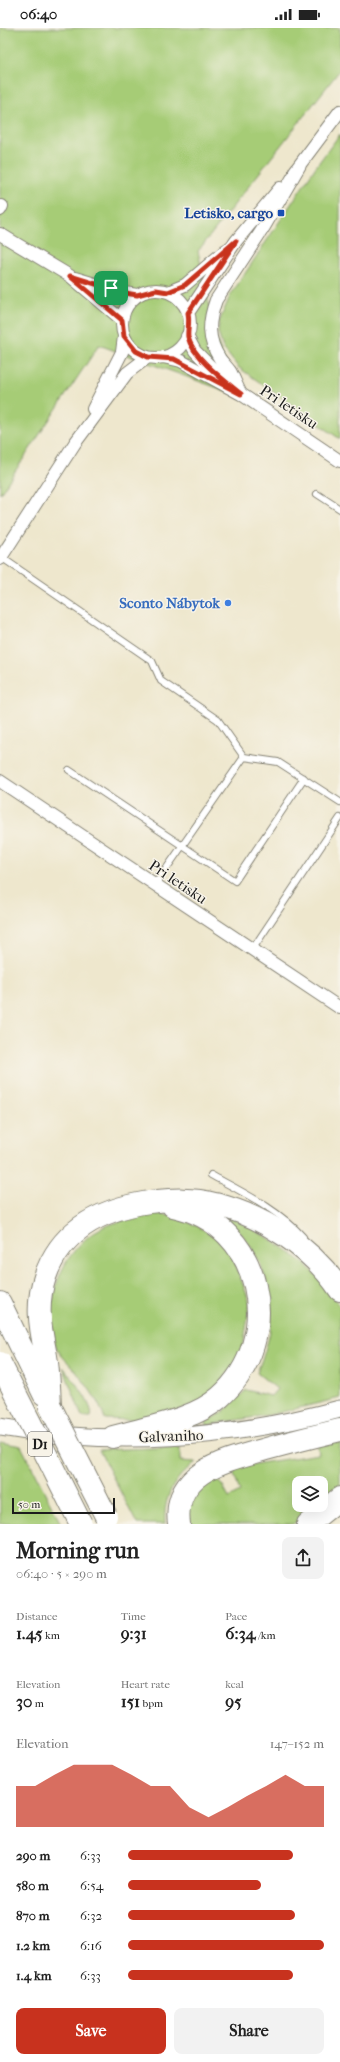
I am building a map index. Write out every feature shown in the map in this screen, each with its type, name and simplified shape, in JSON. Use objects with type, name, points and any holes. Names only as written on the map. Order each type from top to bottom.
[{"type":"highway","points":[[50,1406],[45,1352],[39,1320],[42,1287],[49,1266],[62,1246],[78,1230],[100,1215],[132,1205],[182,1199],[215,1204],[249,1215],[286,1236],[305,1251],[339,1288]]},
{"type":"highway","points":[[113,1437],[181,1419],[200,1410],[219,1398],[229,1389],[248,1361],[254,1348],[259,1320],[258,1302],[252,1274],[240,1251],[222,1231],[199,1215],[177,1207],[152,1204],[132,1205]]},
{"type":"highway","name":"D1","points":[[0,1303],[50,1406],[111,1524]]},
{"type":"highway","name":"D1","points":[[0,1363],[81,1524]]},
{"type":"highway","points":[[179,1524],[179,1505],[182,1496],[191,1482],[208,1469],[228,1459],[340,1430]]},
{"type":"highway","points":[[308,1524],[340,1498]]},
{"type":"main road","name":"Galvaniho","points":[[0,1427],[57,1434],[113,1437],[206,1435],[287,1422],[340,1409]]},
{"type":"street","name":"Pri letisku","points":[[188,313],[236,241],[300,165],[340,111]]},
{"type":"street","name":"Pri letisku","points":[[241,394],[230,371],[221,360],[210,338],[209,326],[211,312],[216,300],[264,227],[300,165]]},
{"type":"street","points":[[0,234],[70,276],[122,320]]},
{"type":"street","name":"Pri letisku","points":[[70,276],[125,293],[137,295],[150,290],[168,292],[185,285],[236,241]]},
{"type":"street","points":[[163,357],[175,352],[187,336],[190,325],[188,313],[182,302],[168,292]]},
{"type":"street","points":[[76,442],[122,352],[124,336],[122,320],[127,306],[137,295]]},
{"type":"street","points":[[1,558],[76,442],[127,373],[148,357],[131,347],[124,336]]},
{"type":"street","name":"Pri letisku","points":[[187,336],[194,351],[241,394]]},
{"type":"street","name":"Pri letisku","points":[[148,357],[163,357],[181,362],[241,394],[340,461]]},
{"type":"street","name":"Pri letisku","points":[[0,781],[340,1008]]},
{"type":"lane","points":[[317,494],[340,509]]},
{"type":"lane","points":[[1,558],[152,660],[161,680],[218,720],[244,757],[278,762],[340,802]]},
{"type":"lane","points":[[155,885],[244,757]]},
{"type":"lane","points":[[69,770],[235,881],[304,778]]},
{"type":"lane","points":[[252,950],[340,818]]},
{"type":"lane","points":[[211,1175],[267,1206],[293,1226],[308,1242]]},
{"type":"lane","points":[[312,1248],[339,1288]]},
{"type":"green space","points":[[0,28],[340,28],[340,70],[198,251],[216,338],[237,395],[99,345],[0,494]]},
{"type":"green space","points":[[340,134],[340,439],[238,367],[223,348],[218,333],[219,322],[230,296],[317,165]]},
{"type":"green space","points":[[145,1212],[171,1216],[195,1225],[216,1237],[233,1258],[250,1303],[242,1355],[207,1400],[161,1416],[132,1420],[105,1419],[91,1392],[57,1349],[53,1334],[52,1319],[54,1292],[58,1279],[71,1255],[90,1236],[101,1228],[124,1220],[124,1215]]},
{"type":"green space","points":[[231,1218],[263,1235],[292,1254],[318,1277],[340,1306],[340,1398],[274,1414],[207,1425],[206,1422],[223,1412],[246,1390],[271,1396],[277,1389],[257,1373],[271,1326],[271,1306],[266,1279],[248,1242],[229,1222]]},
{"type":"green space","points":[[63,1367],[86,1399],[92,1413],[91,1417],[82,1417]]},
{"type":"green space","points":[[340,1437],[340,1486],[328,1497],[328,1476],[292,1476],[292,1512],[310,1512],[293,1524],[186,1524],[189,1498],[213,1477],[222,1485],[229,1498],[240,1492],[232,1469],[319,1454],[317,1443]]},
{"type":"green space","points":[[0,1442],[21,1446],[61,1524],[0,1524]]},
{"type":"green space","points":[[180,1447],[180,1461],[196,1462],[188,1468],[176,1482],[168,1497],[165,1524],[137,1524],[99,1450]]},
{"type":"place","name":"Letisko, cargo","points":[[281,213]]},
{"type":"place","name":"Sconto Nábytok","points":[[228,603]]},
{"type":"route","points":[[236,241],[188,313],[190,325],[187,336],[194,351],[216,373],[241,394],[174,359],[148,357],[136,351],[127,342],[122,332],[122,320],[70,276],[111,288],[137,295],[144,291],[150,290],[162,290],[168,292],[180,288],[236,241]]}]
